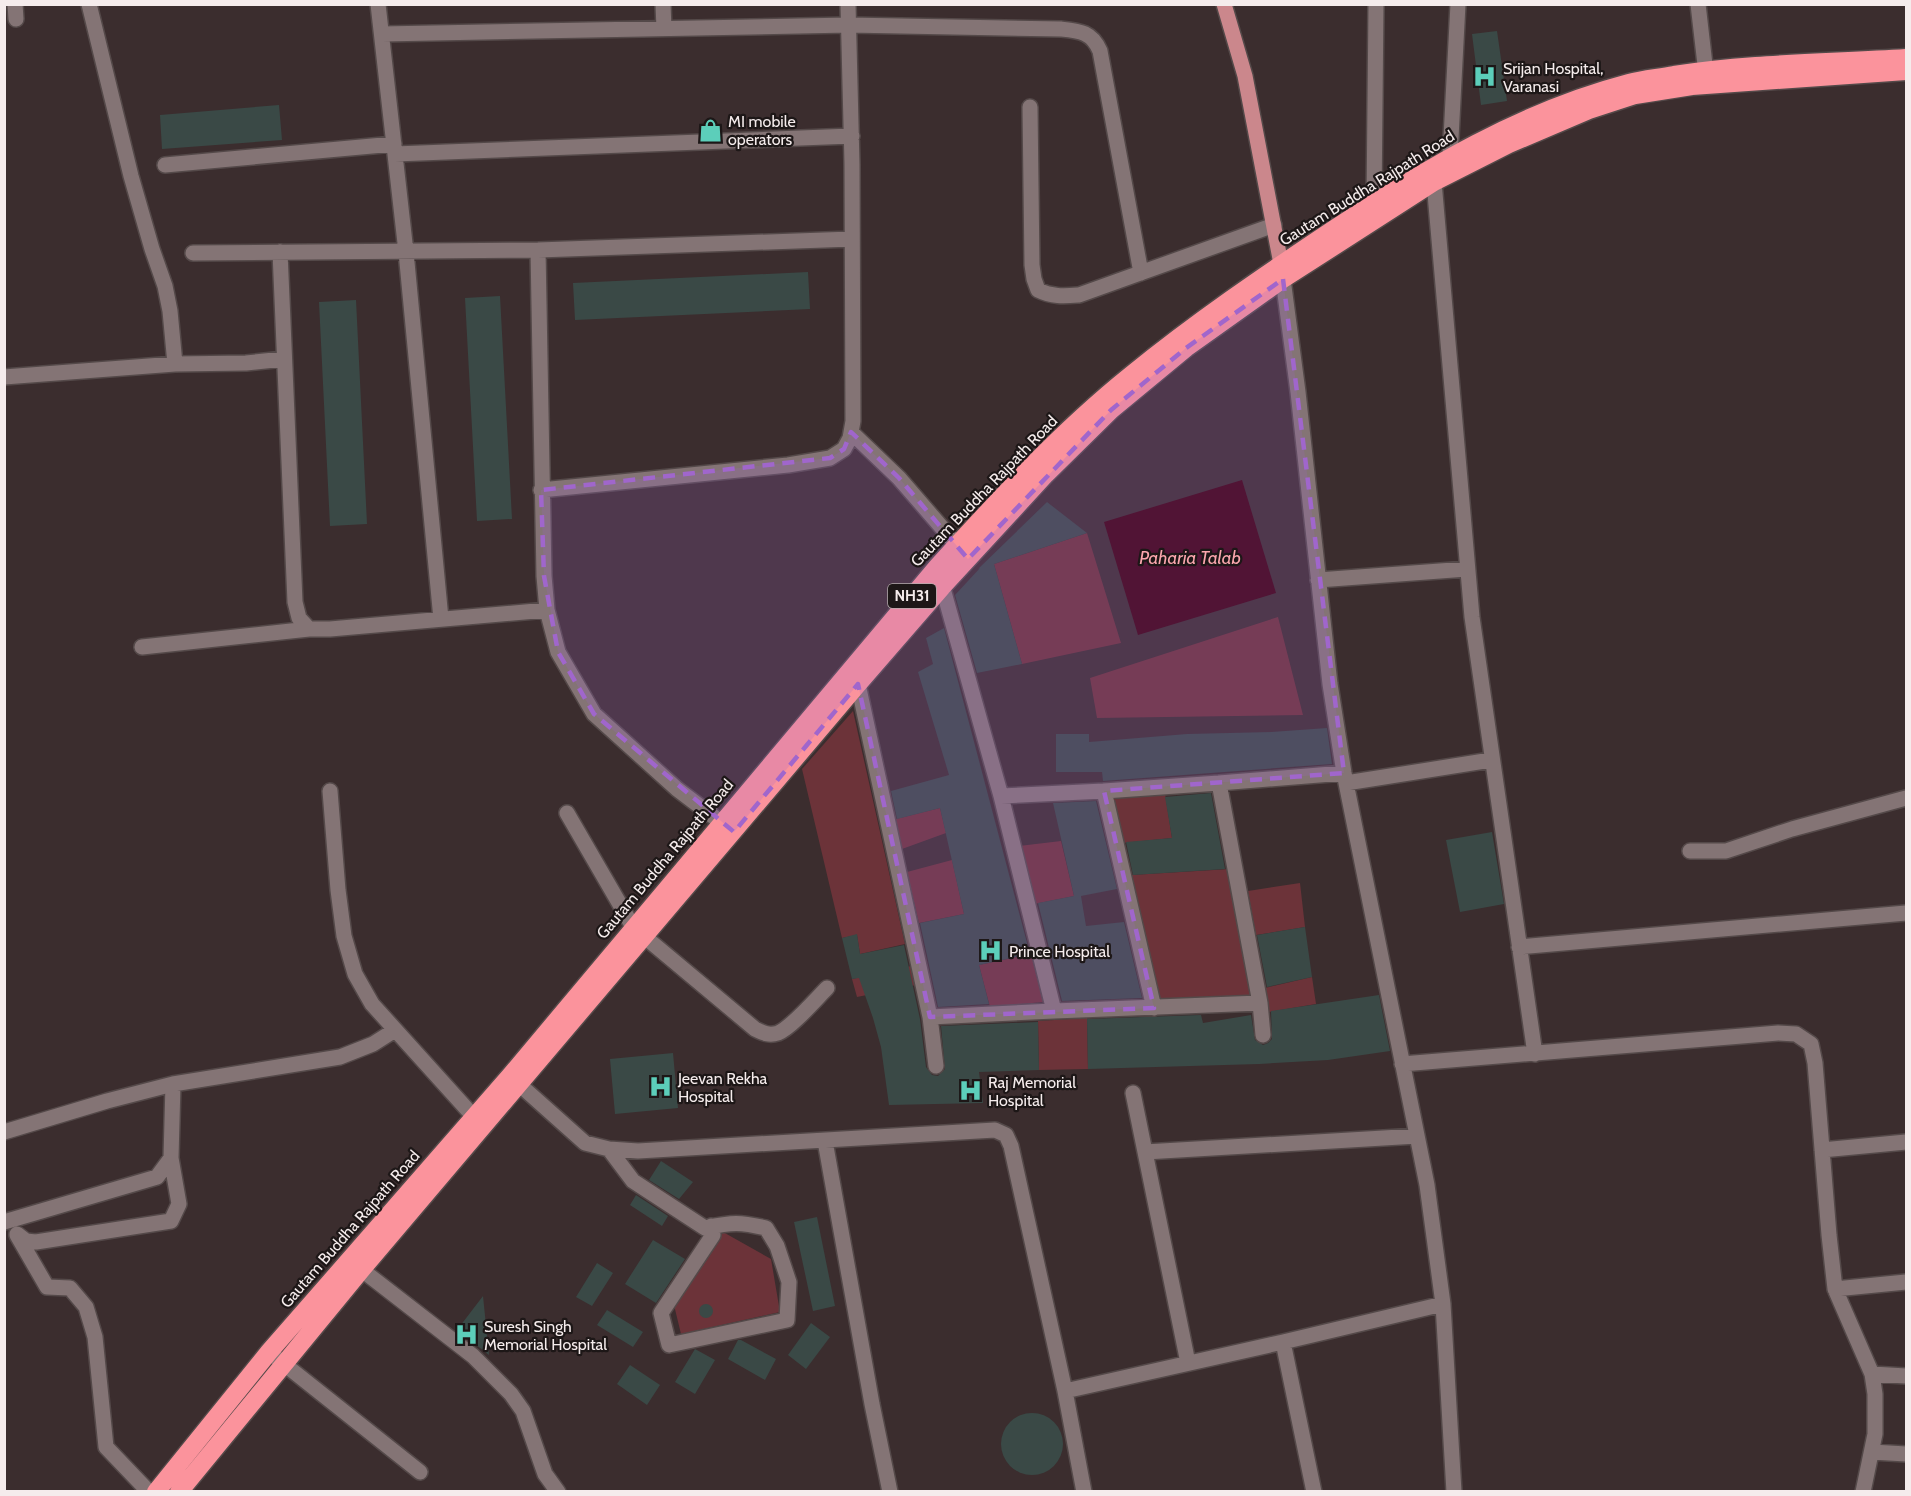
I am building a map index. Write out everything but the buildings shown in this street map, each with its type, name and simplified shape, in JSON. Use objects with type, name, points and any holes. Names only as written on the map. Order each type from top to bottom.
[{"type":"highway","name":"Gautam Buddha Rajpath Road","points":[[156,1491],[269,1352],[355,1264],[474,1117],[515,1080],[728,827],[937,567],[1007,491],[1081,418],[1129,376],[1229,298],[1282,272],[1374,203],[1450,157],[1521,121],[1581,97],[1632,82],[1906,58]]},
{"type":"highway","name":"NH31","points":[[728,827],[1046,474],[1111,410],[1282,272],[1434,182],[1509,144],[1589,110],[1635,95],[1707,77],[1906,71]]},
{"type":"highway","name":"NH31","points":[[179,1491],[284,1364],[355,1264],[515,1080]]},
{"type":"main road","points":[[1224,4],[1245,76],[1282,272]]},
{"type":"street","points":[[89,4],[131,176],[165,286],[175,364]]},
{"type":"street","points":[[378,4],[406,252],[441,619]]},
{"type":"street","points":[[663,4],[664,29]]},
{"type":"street","points":[[542,490],[788,465],[830,458],[844,449],[853,421],[852,136],[848,4]]},
{"type":"street","points":[[1374,203],[1377,4]]},
{"type":"street","points":[[1450,157],[1458,4]]},
{"type":"street","points":[[1698,4],[1707,77]]},
{"type":"street","points":[[381,34],[849,25],[1060,28],[1077,31],[1096,42],[1105,70],[1141,273]]},
{"type":"street","points":[[1030,107],[1032,266],[1038,290],[1047,295],[1063,297],[1079,295],[1274,225]]},
{"type":"street","points":[[165,165],[395,149],[852,136]]},
{"type":"street","points":[[1434,182],[1467,569],[1491,760],[1535,1054]]},
{"type":"street","points":[[193,254],[538,250],[852,239]]},
{"type":"street","points":[[538,250],[544,576],[547,610],[558,652],[594,714],[677,789],[728,827]]},
{"type":"street","points":[[280,252],[296,602],[299,618],[309,629]]},
{"type":"street","points":[[1282,272],[1298,392],[1330,684],[1345,778],[1431,1206],[1443,1304],[1454,1491]]},
{"type":"street","points":[[4,377],[175,364],[246,363],[284,359]]},
{"type":"street","points":[[851,432],[899,478],[957,545]]},
{"type":"street","points":[[937,567],[1001,796],[1054,1011]]},
{"type":"street","points":[[1318,580],[1467,569]]},
{"type":"street","points":[[142,647],[309,629],[547,610]]},
{"type":"street","points":[[858,684],[930,1017],[936,1066]]},
{"type":"street","points":[[1001,796],[1345,778],[1491,760]]},
{"type":"street","points":[[1219,783],[1260,1003],[1263,1035]]},
{"type":"street","points":[[330,791],[344,936],[355,974],[372,1004],[474,1117]]},
{"type":"street","points":[[1104,791],[1154,1008]]},
{"type":"street","points":[[1690,851],[1726,851],[1792,829],[1906,798]]},
{"type":"street","points":[[567,813],[639,932],[755,1029],[765,1034],[778,1033],[827,988]]},
{"type":"street","points":[[1519,946],[1906,913]]},
{"type":"street","points":[[930,1017],[1260,1003]]},
{"type":"street","points":[[4,1132],[173,1084],[340,1057],[373,1044],[395,1030]]},
{"type":"street","points":[[1402,1064],[1778,1033],[1796,1034],[1811,1044],[1815,1063],[1835,1289],[1872,1374],[1876,1417],[1872,1452],[1863,1491]]},
{"type":"street","points":[[515,1080],[585,1143],[609,1149],[638,1151],[995,1130],[1006,1135],[1011,1146],[1065,1391],[1084,1491]]},
{"type":"street","points":[[17,1235],[36,1242],[171,1221],[178,1204],[171,1158],[173,1084]]},
{"type":"street","points":[[1133,1093],[1188,1363]]},
{"type":"street","points":[[1145,1152],[1417,1136]]},
{"type":"street","points":[[825,1141],[872,1404],[890,1491]]},
{"type":"street","points":[[1822,1150],[1906,1142]]},
{"type":"street","points":[[609,1149],[633,1181],[705,1228],[711,1226],[739,1222],[766,1228],[777,1246],[789,1282],[787,1320],[669,1345],[661,1312],[713,1235],[711,1226]]},
{"type":"street","points":[[149,1491],[106,1447],[95,1337],[86,1307],[70,1288],[47,1287],[8,1221],[157,1177],[171,1158]]},
{"type":"street","points":[[355,1264],[473,1356],[511,1394],[523,1411],[545,1474],[558,1491]]},
{"type":"street","points":[[1835,1289],[1906,1282]]},
{"type":"street","points":[[1065,1391],[1443,1304]]},
{"type":"street","points":[[1283,1342],[1314,1491]]},
{"type":"street","points":[[269,1352],[420,1472]]},
{"type":"street","points":[[1872,1374],[1906,1376]]},
{"type":"street","points":[[1872,1452],[1906,1454]]},
{"type":"highlighted area","points":[[1283,279],[1344,773],[1104,791],[1154,1008],[930,1017],[858,684],[734,832],[594,714],[558,652],[544,576],[541,490],[830,458],[844,449],[851,432],[899,478],[968,559],[1111,410],[1186,348]]},
{"type":"shaded area","points":[[1087,533],[1121,643],[1022,664],[994,564]]},
{"type":"shaded area","points":[[1278,617],[1303,715],[1097,718],[1090,678]]},
{"type":"shaded area","points":[[853,711],[905,944],[860,954],[857,935],[842,938],[802,769]]},
{"type":"shaded area","points":[[1165,793],[1172,838],[1123,843],[1112,797]]},
{"type":"shaded area","points":[[940,808],[946,833],[902,849],[896,819]]},
{"type":"shaded area","points":[[1061,841],[1074,896],[1034,904],[1019,846]]},
{"type":"shaded area","points":[[952,860],[964,914],[919,923],[907,872]]},
{"type":"shaded area","points":[[1230,869],[1251,996],[1160,999],[1131,875]]},
{"type":"shaded area","points":[[1300,883],[1305,927],[1256,935],[1248,891]]},
{"type":"shaded area","points":[[1031,954],[1043,1002],[990,1007],[979,965]]},
{"type":"shaded area","points":[[911,966],[916,985],[857,997],[852,979]]},
{"type":"shaded area","points":[[1312,977],[1316,1004],[1269,1012],[1265,988]]},
{"type":"shaded area","points":[[1087,1018],[1088,1069],[1039,1070],[1038,1021]]},
{"type":"shaded area","points":[[723,1232],[771,1259],[780,1312],[681,1334],[674,1305]]},
{"type":"water","name":"Paharia Talab","points":[[1242,480],[1276,593],[1138,635],[1104,522]]},
{"type":"place","name":"Srijan Hospital, Varanasi","points":[[1485,77]]},
{"type":"place","name":"MI mobile operators","points":[[710,130]]},
{"type":"place","name":"Prince Hospital","points":[[991,951]]},
{"type":"place","name":"Jeevan Rekha Hospital","points":[[660,1087]]},
{"type":"place","name":"Raj Memorial Hospital","points":[[970,1091]]},
{"type":"place","name":"Suresh Singh Memorial Hospital","points":[[466,1335]]}]
